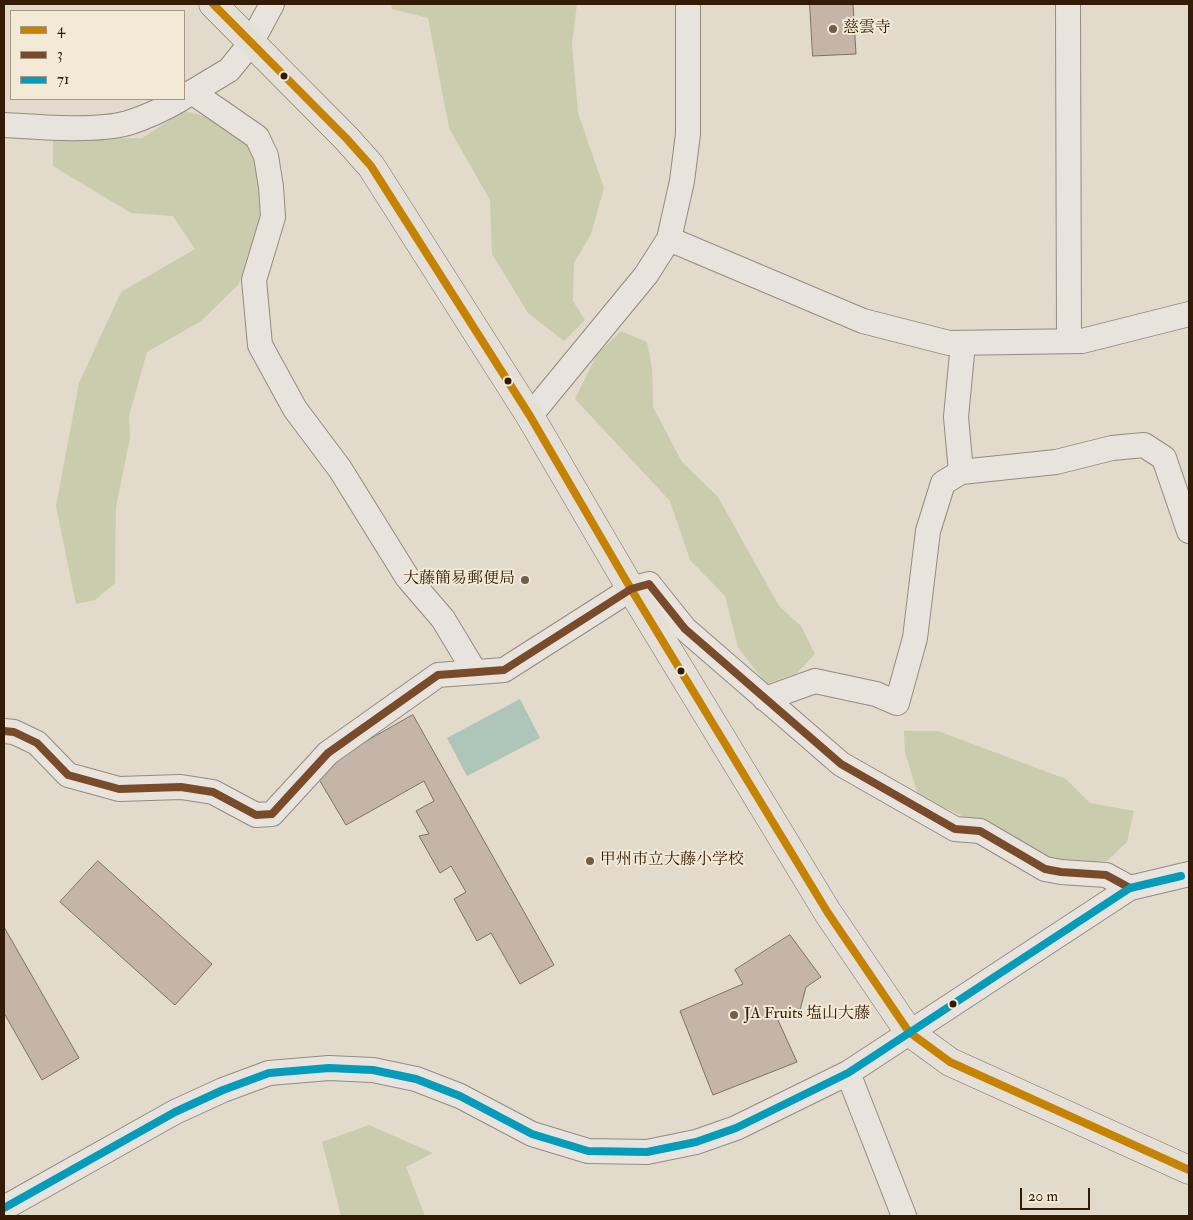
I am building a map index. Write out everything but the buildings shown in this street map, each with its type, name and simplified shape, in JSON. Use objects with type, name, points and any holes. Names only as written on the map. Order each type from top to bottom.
[{"type":"main road","points":[[213,4],[346,138],[370,166],[530,416],[631,589],[828,913],[909,1032],[950,1062],[1189,1170]]},
{"type":"street","points":[[272,4],[252,43],[229,70],[186,96],[257,137],[266,156],[273,216],[254,280],[260,345],[295,409],[340,470],[407,577],[443,619],[475,672]]},
{"type":"street","points":[[530,416],[646,275],[669,239],[682,180],[688,134],[688,4]]},
{"type":"street","points":[[1068,4],[1069,341]]},
{"type":"street","points":[[4,125],[94,127],[126,124],[161,110],[179,100]]},
{"type":"street","points":[[669,239],[864,321],[948,343],[1082,341],[1189,314]]},
{"type":"street","points":[[961,472],[956,417],[963,342]]},
{"type":"street","points":[[765,699],[815,681],[876,694],[897,703],[915,638],[928,531],[943,483],[961,472],[1056,462],[1112,448],[1144,445],[1164,458],[1189,529]]},
{"type":"street","points":[[4,731],[14,732],[38,744],[68,775],[119,789],[181,787],[213,792],[256,815],[272,814],[328,753],[438,675],[504,670],[631,589],[649,584],[685,629],[841,764],[955,829],[980,831],[1045,869],[1061,872],[1106,874],[1130,888]]},
{"type":"street","points":[[4,1208],[175,1112],[223,1090],[269,1073],[329,1068],[373,1070],[416,1079],[460,1096],[532,1134],[588,1151],[647,1152],[696,1142],[736,1128],[848,1073],[1130,888],[1189,874]]},
{"type":"street","points":[[848,1073],[904,1216]]},
{"type":"shaded area","points":[[391,4],[577,4],[572,44],[578,113],[604,188],[591,234],[574,263],[573,301],[585,320],[564,341],[528,313],[492,254],[490,200],[449,128],[428,18],[392,9]]},
{"type":"shaded area","points":[[184,111],[214,118],[255,145],[266,217],[238,285],[201,321],[147,352],[129,416],[130,438],[116,507],[115,583],[95,600],[76,604],[56,506],[79,383],[121,292],[195,249],[173,216],[131,213],[53,166],[53,139],[142,138]]},
{"type":"shaded area","points":[[621,331],[647,342],[652,368],[653,407],[682,462],[718,497],[779,606],[801,626],[815,654],[797,673],[766,684],[738,647],[725,596],[690,560],[670,501],[575,399],[597,354]]},
{"type":"shaded area","points":[[520,699],[540,738],[467,776],[447,738]]},
{"type":"shaded area","points":[[904,731],[938,731],[1066,779],[1090,803],[1134,811],[1127,842],[1107,861],[1063,864],[918,795],[905,752]]},
{"type":"shaded area","points":[[369,1125],[433,1153],[406,1167],[425,1216],[341,1216],[322,1142]]},
{"type":"transit line","name":"4","points":[[213,4],[346,138],[371,166],[530,416],[631,589],[828,913],[909,1032],[950,1062],[1189,1170]]},
{"type":"transit line","name":"3","points":[[4,731],[14,732],[37,743],[68,775],[119,789],[181,787],[213,792],[256,815],[272,814],[328,753],[438,675],[504,670],[631,589],[649,584],[685,629],[841,764],[955,829],[980,831],[1045,869],[1106,875],[1130,888]]},
{"type":"transit line","name":"71","points":[[4,1208],[175,1112],[223,1090],[269,1073],[329,1068],[373,1070],[416,1079],[460,1096],[532,1134],[588,1151],[647,1152],[696,1142],[736,1128],[848,1073],[1130,888],[1181,876]]},
{"type":"place","name":"慈雲寺","points":[[833,29]]},
{"type":"place","name":"大藤簡易郵便局","points":[[525,580]]},
{"type":"place","name":"甲州市立大藤小学校","points":[[590,861]]},
{"type":"place","name":"JA Fruits 塩山大藤","points":[[734,1015]]}]
